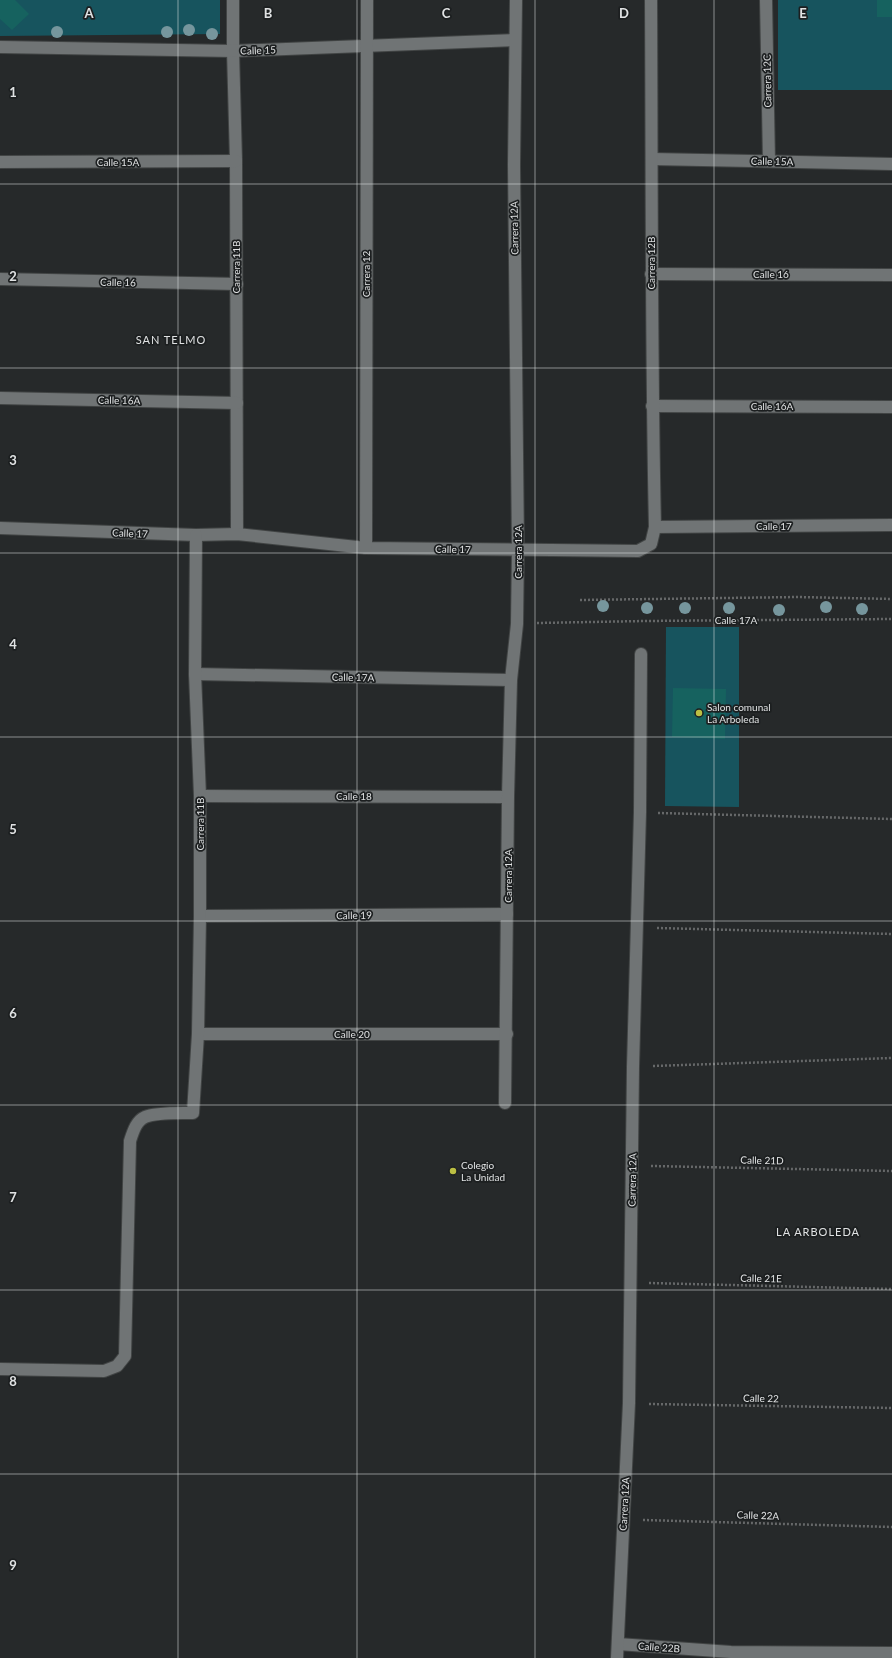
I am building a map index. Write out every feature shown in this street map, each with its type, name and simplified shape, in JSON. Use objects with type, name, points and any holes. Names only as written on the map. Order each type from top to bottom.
[{"type":"street","name":"Carrera 11B","points":[[233,0],[232,51],[236,161],[237,534]]},
{"type":"street","name":"Carrera 12","points":[[366,0],[366,548]]},
{"type":"street","name":"Carrera 12A","points":[[505,1103],[507,1034],[508,797],[511,680],[517,624],[518,549],[514,165],[516,0]]},
{"type":"street","name":"Carrera 12B","points":[[651,0],[652,406],[655,527]]},
{"type":"street","name":"Carrera 12C","points":[[766,0],[769,161]]},
{"type":"street","name":"Calle 15","points":[[0,47],[232,51],[367,47],[515,40]]},
{"type":"street","name":"Calle 15A","points":[[652,159],[892,164]]},
{"type":"street","name":"Calle 15A","points":[[0,162],[236,161]]},
{"type":"street","name":"Calle 16","points":[[651,274],[892,275]]},
{"type":"street","name":"Calle 16","points":[[0,280],[236,284]]},
{"type":"street","name":"Calle 16A","points":[[0,398],[237,403]]},
{"type":"street","name":"Calle 16A","points":[[652,406],[892,406]]},
{"type":"street","name":"Calle 17","points":[[0,528],[196,536],[237,534],[366,548],[638,551],[651,544],[655,527],[892,525]]},
{"type":"street","name":"Carrera 11B","points":[[0,1369],[104,1371],[117,1366],[125,1356],[130,1141],[134,1129],[144,1117],[173,1113],[193,1113],[198,1034],[200,916],[200,796],[195,674],[196,536]]},
{"type":"street","name":"Carrera 12A","points":[[617,1658],[629,1403],[633,1067],[640,812],[641,654]]},
{"type":"street","name":"Calle 17A","points":[[195,674],[511,680]]},
{"type":"street","name":"Calle 18","points":[[200,796],[508,797]]},
{"type":"street","name":"Calle 19","points":[[200,916],[507,914]]},
{"type":"street","name":"Calle 20","points":[[198,1034],[507,1034]]},
{"type":"street","name":"Calle 22B","points":[[618,1644],[731,1652],[892,1653]]},
{"type":"path","points":[[580,600],[798,597],[892,599]]},
{"type":"path","name":"Calle 17A","points":[[517,624],[892,619]]},
{"type":"path","points":[[640,812],[892,819]]},
{"type":"path","points":[[637,927],[892,934]]},
{"type":"path","points":[[633,1067],[892,1058]]},
{"type":"path","name":"Calle 21D","points":[[633,1165],[892,1171]]},
{"type":"path","name":"Calle 21E","points":[[630,1282],[892,1289]]},
{"type":"path","name":"Calle 22","points":[[629,1403],[892,1408]]},
{"type":"path","name":"Calle 22A","points":[[624,1519],[892,1527]]},
{"type":"shaded area","points":[[0,0],[220,0],[220,34],[0,36]]},
{"type":"shaded area","points":[[778,0],[892,0],[892,90],[778,90]]},
{"type":"shaded area","points":[[666,627],[739,627],[739,807],[665,806]]},
{"type":"building","points":[[0,0],[15,0],[29,14],[12,30],[0,19]]},
{"type":"building","points":[[877,0],[892,0],[892,17],[877,17]]},
{"type":"building","name":"Salon comunal La Arboleda","points":[[673,688],[726,689],[725,739],[672,737]]},
{"type":"place","name":"Salon comunal La Arboleda","points":[[699,713]]},
{"type":"place","name":"Colegio La Unidad","points":[[453,1171]]},
{"type":"district","name":"SAN TELMO","points":[[171,340]]},
{"type":"district","name":"LA ARBOLEDA","points":[[818,1232]]}]
